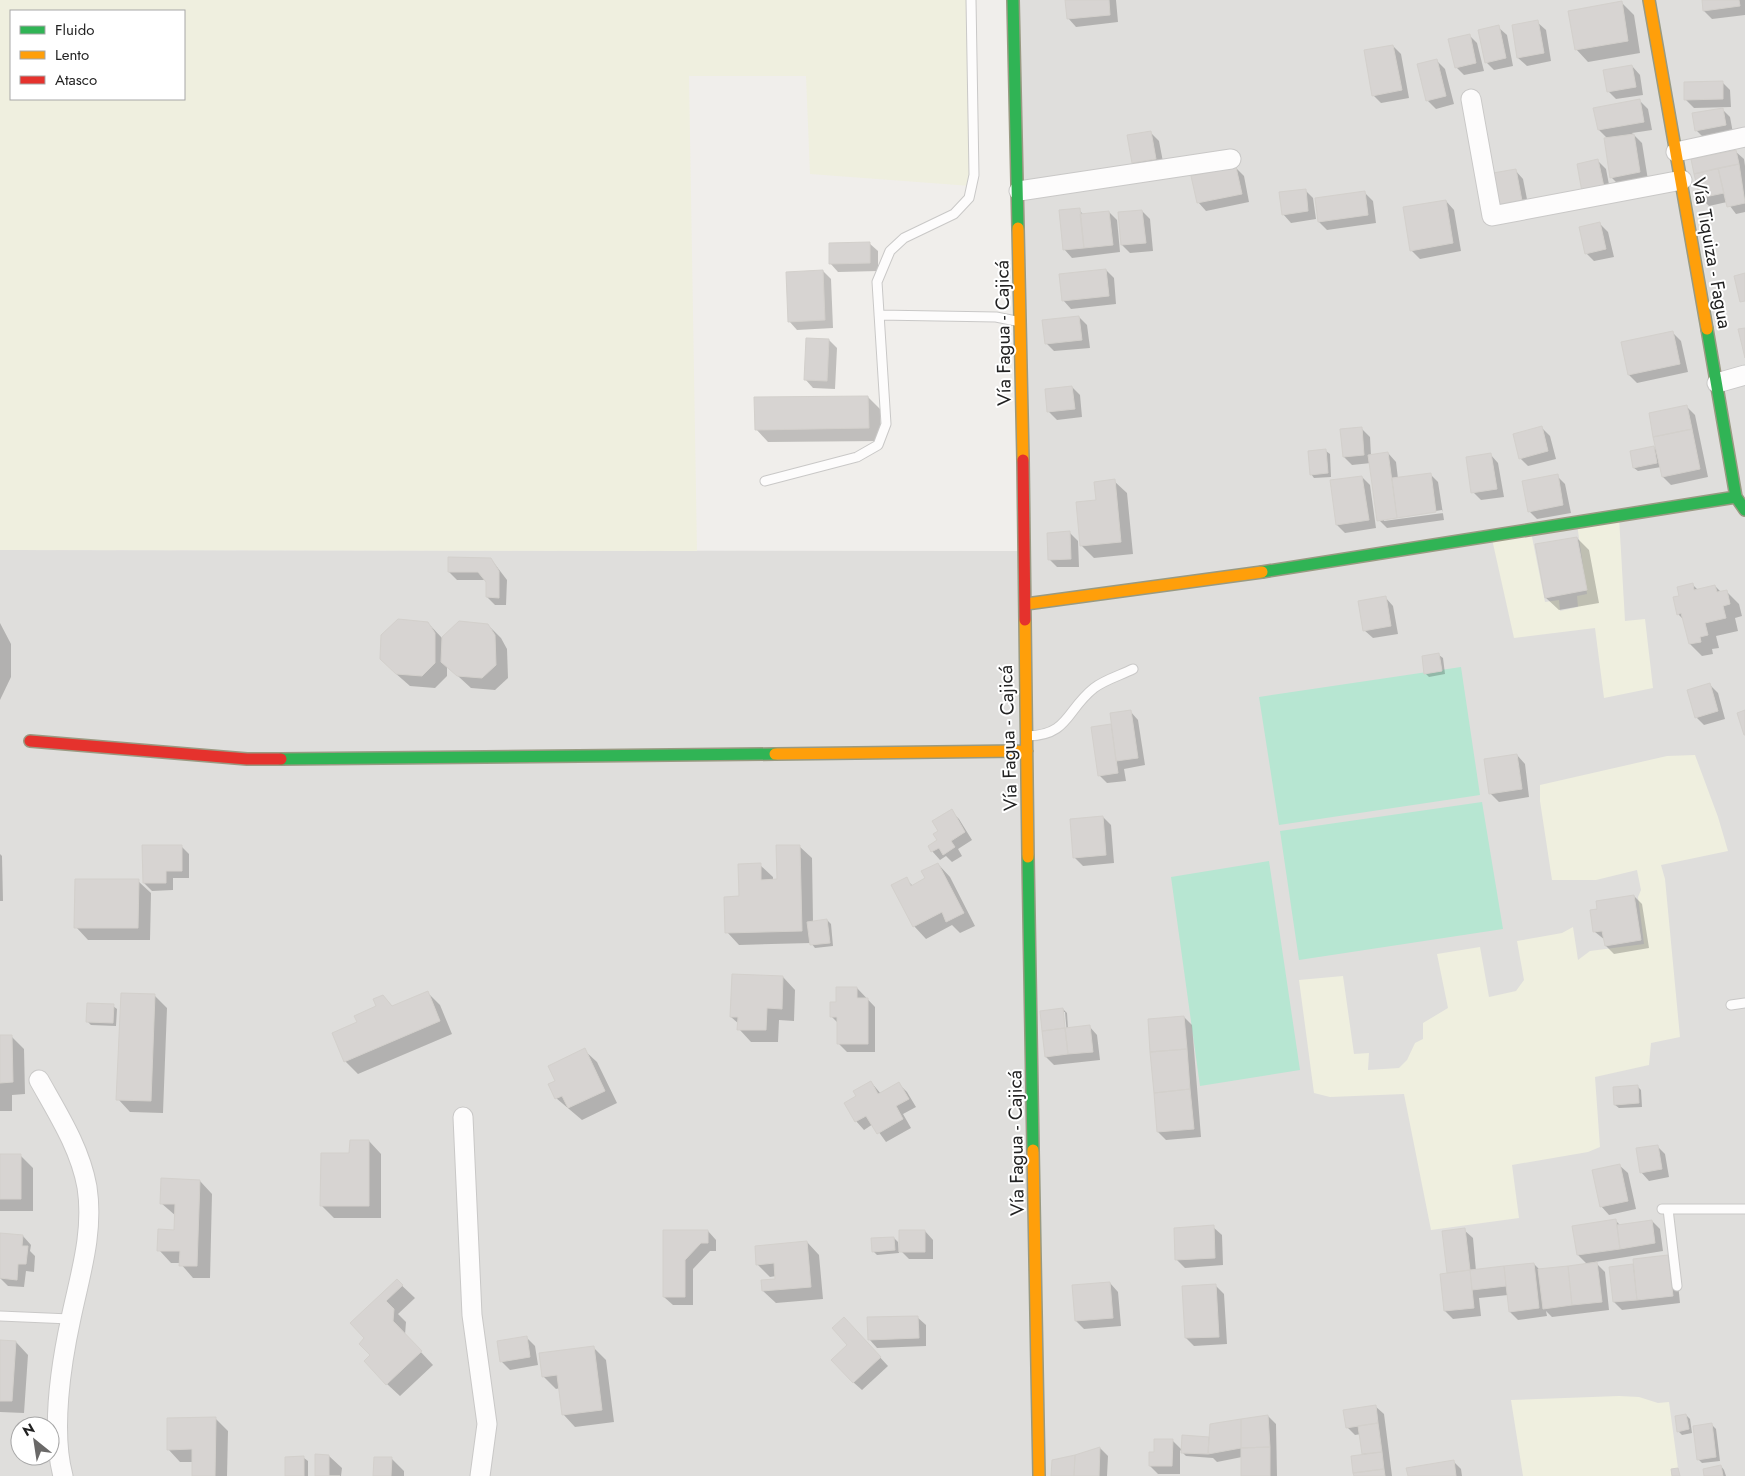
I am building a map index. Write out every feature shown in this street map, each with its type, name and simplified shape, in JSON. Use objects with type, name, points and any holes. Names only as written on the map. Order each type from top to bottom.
[{"type":"street","name":"Vía Fagua - Cajicá","points":[[1013,0],[1019,192],[1019,321],[1026,604],[1024,653],[1039,1476]]},
{"type":"street","name":"Vía Tiquiza - Fagua","points":[[1649,0],[1736,497],[1745,510]]},
{"type":"street","points":[[1471,99],[1492,216],[1682,180]]},
{"type":"street","points":[[1676,152],[1745,137]]},
{"type":"street","points":[[1019,192],[1231,159]]},
{"type":"street","points":[[1717,383],[1745,375]]},
{"type":"street","points":[[1026,604],[1470,542],[1736,497]]},
{"type":"street","points":[[30,741],[247,759],[1027,751]]},
{"type":"street","points":[[40,1080],[77,1150],[87,1188],[87,1248],[70,1319],[57,1424],[59,1460],[63,1476]]},
{"type":"street","points":[[463,1117],[472,1315],[487,1424],[480,1476]]},
{"type":"lane","points":[[765,481],[857,457],[878,445],[886,424],[877,282],[890,250],[904,238],[954,214],[969,198],[974,175],[971,0]]},
{"type":"lane","points":[[879,315],[996,317],[1019,321]]},
{"type":"lane","points":[[1026,736],[1045,736],[1065,724],[1079,702],[1095,687],[1133,670]]},
{"type":"lane","points":[[1731,1005],[1745,1003]]},
{"type":"lane","points":[[1677,1286],[1665,1209],[1745,1208]]},
{"type":"lane","points":[[0,1316],[70,1319]]},
{"type":"shaded area","points":[[1013,0],[1745,0],[1745,1476],[0,1476],[0,550],[1024,551]]},
{"type":"green space","points":[[0,0],[971,0],[971,186],[810,174],[806,76],[689,76],[697,551],[0,550]]},
{"type":"green space","points":[[1619,517],[1625,621],[1645,619],[1653,688],[1604,698],[1595,628],[1514,638],[1492,539],[1531,532],[1545,602],[1559,600],[1560,611],[1578,607],[1577,596],[1587,594],[1577,524]]},
{"type":"green space","points":[[1461,667],[1480,795],[1279,825],[1259,697]]},
{"type":"green space","points":[[1695,755],[1718,817],[1728,851],[1661,865],[1665,879],[1680,1037],[1651,1043],[1649,1065],[1595,1077],[1600,1147],[1588,1152],[1512,1165],[1519,1218],[1431,1230],[1404,1094],[1330,1097],[1314,1093],[1299,980],[1343,976],[1354,1054],[1369,1053],[1368,1070],[1399,1068],[1407,1060],[1415,1043],[1423,1039],[1423,1023],[1448,1008],[1437,954],[1480,947],[1489,997],[1516,991],[1524,980],[1517,941],[1562,933],[1573,927],[1578,960],[1590,951],[1644,944],[1638,897],[1641,890],[1637,870],[1596,880],[1552,880],[1540,801],[1540,785],[1667,756]]},
{"type":"green space","points":[[1482,802],[1503,929],[1299,960],[1280,831]]},
{"type":"green space","points":[[1269,861],[1300,1070],[1200,1086],[1171,877]]},
{"type":"green space","points":[[1639,1397],[1658,1403],[1669,1402],[1678,1468],[1671,1470],[1672,1476],[1523,1476],[1511,1400]]},
{"type":"building","points":[[1065,0],[1109,0],[1110,15],[1067,19]]},
{"type":"building","points":[[1702,0],[1739,0],[1740,6],[1703,11]]},
{"type":"building","points":[[1622,1],[1628,41],[1575,50],[1568,11]]},
{"type":"building","points":[[1538,20],[1544,53],[1517,58],[1512,25]]},
{"type":"building","points":[[1499,25],[1506,58],[1485,63],[1478,30]]},
{"type":"building","points":[[1470,34],[1476,63],[1455,68],[1448,39]]},
{"type":"building","points":[[1393,45],[1402,90],[1372,96],[1364,50]]},
{"type":"building","points":[[1437,59],[1446,96],[1426,101],[1417,64]]},
{"type":"building","points":[[1632,65],[1636,87],[1607,92],[1603,70]]},
{"type":"building","points":[[1723,81],[1723,99],[1684,100],[1684,82]]},
{"type":"building","points":[[1640,99],[1644,122],[1598,130],[1593,108]]},
{"type":"building","points":[[1723,108],[1726,125],[1695,131],[1692,113]]},
{"type":"building","points":[[1151,131],[1156,159],[1132,163],[1127,135]]},
{"type":"building","points":[[1634,134],[1640,172],[1610,178],[1604,138]]},
{"type":"building","points":[[1736,150],[1739,164],[1694,174],[1691,159]]},
{"type":"building","points":[[1598,159],[1604,187],[1582,192],[1577,164]]},
{"type":"building","points":[[1739,164],[1745,203],[1727,207],[1718,168]]},
{"type":"building","points":[[1236,167],[1242,194],[1197,203],[1191,176]]},
{"type":"building","points":[[1718,168],[1724,193],[1700,198],[1694,174]]},
{"type":"building","points":[[1516,169],[1522,201],[1499,205],[1493,173]]},
{"type":"building","points":[[1306,189],[1308,211],[1282,215],[1279,192]]},
{"type":"building","points":[[1365,191],[1368,215],[1318,222],[1315,198]]},
{"type":"building","points":[[1446,200],[1453,243],[1410,251],[1403,207]]},
{"type":"building","points":[[1080,208],[1084,248],[1063,250],[1059,210]]},
{"type":"building","points":[[1142,210],[1146,243],[1121,245],[1118,212]]},
{"type":"building","points":[[1109,211],[1113,245],[1084,248],[1080,214]]},
{"type":"building","points":[[1600,222],[1606,249],[1585,254],[1579,227]]},
{"type":"building","points":[[870,242],[870,263],[829,264],[829,243]]},
{"type":"building","points":[[1106,269],[1109,296],[1062,301],[1059,274]]},
{"type":"building","points":[[823,270],[825,320],[788,322],[786,272]]},
{"type":"building","points":[[1745,273],[1745,301],[1740,302],[1734,276]]},
{"type":"building","points":[[1079,316],[1082,340],[1045,344],[1042,320]]},
{"type":"building","points":[[1745,328],[1745,358],[1738,329]]},
{"type":"building","points":[[1673,331],[1680,364],[1628,375],[1621,342]]},
{"type":"building","points":[[806,338],[829,339],[827,381],[804,380]]},
{"type":"building","points":[[1072,386],[1075,409],[1047,412],[1045,389]]},
{"type":"building","points":[[868,396],[869,428],[755,430],[754,397]]},
{"type":"building","points":[[1687,405],[1692,429],[1653,437],[1649,413]]},
{"type":"building","points":[[1542,426],[1548,451],[1519,459],[1513,434]]},
{"type":"building","points":[[1362,427],[1364,455],[1343,457],[1340,429]]},
{"type":"building","points":[[1692,429],[1700,469],[1662,477],[1653,437]]},
{"type":"building","points":[[1654,446],[1657,463],[1633,468],[1630,451]]},
{"type":"building","points":[[1326,449],[1328,473],[1310,475],[1308,451]]},
{"type":"building","points":[[1388,452],[1397,518],[1377,521],[1368,455]]},
{"type":"building","points":[[1491,453],[1497,489],[1471,493],[1466,457]]},
{"type":"building","points":[[1431,473],[1436,512],[1397,518],[1392,478]]},
{"type":"building","points":[[1558,474],[1563,505],[1528,512],[1522,481]]},
{"type":"building","points":[[1362,476],[1369,520],[1336,525],[1330,480]]},
{"type":"building","points":[[1115,479],[1121,542],[1080,546],[1076,502],[1096,500],[1094,482]]},
{"type":"building","points":[[1070,531],[1071,559],[1048,560],[1047,533]]},
{"type":"building","points":[[1577,537],[1587,590],[1545,598],[1535,544]]},
{"type":"building","points":[[448,557],[491,558],[499,571],[499,598],[486,597],[486,582],[478,572],[448,572]]},
{"type":"building","points":[[1693,583],[1694,590],[1715,585],[1717,592],[1727,590],[1730,604],[1723,606],[1726,618],[1705,623],[1708,635],[1700,637],[1701,642],[1689,644],[1681,613],[1677,615],[1673,597],[1679,596],[1677,587]]},
{"type":"building","points":[[1386,596],[1391,626],[1363,631],[1358,601]]},
{"type":"building","points":[[398,619],[428,622],[435,633],[435,663],[422,676],[396,674],[380,659],[381,635]]},
{"type":"building","points":[[459,621],[488,624],[495,635],[496,665],[482,678],[457,676],[441,662],[442,637]]},
{"type":"building","points":[[1439,653],[1442,671],[1424,674],[1422,656]]},
{"type":"building","points":[[1710,683],[1718,711],[1695,718],[1687,690]]},
{"type":"building","points":[[1131,710],[1138,758],[1116,761],[1110,713]]},
{"type":"building","points":[[1745,710],[1745,735],[1744,735],[1737,713]]},
{"type":"building","points":[[1111,724],[1118,773],[1098,776],[1091,727]]},
{"type":"building","points":[[1517,754],[1522,789],[1489,794],[1484,759]]},
{"type":"building","points":[[952,809],[965,832],[951,841],[955,847],[943,855],[939,848],[931,852],[928,846],[937,840],[933,834],[938,831],[932,821]]},
{"type":"building","points":[[1103,816],[1106,855],[1073,858],[1070,819]]},
{"type":"building","points":[[142,845],[182,845],[182,871],[166,871],[166,883],[143,883]]},
{"type":"building","points":[[776,845],[800,845],[802,931],[725,933],[724,897],[739,896],[738,864],[761,863],[761,880],[777,879]]},
{"type":"building","points":[[938,863],[964,913],[946,922],[942,912],[913,927],[891,885],[907,877],[911,886],[925,878],[921,871]]},
{"type":"building","points":[[75,879],[139,879],[138,928],[74,928]]},
{"type":"building","points":[[1634,895],[1641,940],[1605,946],[1602,931],[1593,932],[1590,910],[1597,909],[1596,901]]},
{"type":"building","points":[[827,919],[830,943],[810,945],[807,922]]},
{"type":"building","points":[[732,974],[783,976],[782,1009],[767,1008],[766,1030],[737,1030],[738,1017],[730,1017]]},
{"type":"building","points":[[836,987],[857,987],[857,998],[868,998],[868,1044],[837,1044],[837,1017],[830,1017],[830,1002],[836,1002]]},
{"type":"building","points":[[428,991],[440,1021],[344,1062],[332,1033],[357,1022],[354,1016],[376,1006],[373,999],[383,995],[392,1006]]},
{"type":"building","points":[[121,993],[155,994],[151,1101],[116,1100]]},
{"type":"building","points":[[87,1003],[114,1004],[113,1023],[86,1022]]},
{"type":"building","points":[[1063,1008],[1065,1028],[1042,1031],[1040,1011]]},
{"type":"building","points":[[1184,1016],[1187,1049],[1150,1052],[1148,1019]]},
{"type":"building","points":[[1090,1025],[1093,1052],[1068,1054],[1065,1028]]},
{"type":"building","points":[[1065,1028],[1068,1054],[1045,1057],[1042,1031]]},
{"type":"building","points":[[0,1035],[12,1035],[13,1082],[0,1083]]},
{"type":"building","points":[[585,1048],[605,1091],[568,1108],[562,1096],[555,1099],[548,1084],[555,1081],[548,1066]]},
{"type":"building","points":[[1187,1049],[1190,1089],[1154,1093],[1150,1052]]},
{"type":"building","points":[[871,1081],[878,1094],[899,1082],[909,1099],[896,1106],[903,1119],[877,1134],[866,1116],[855,1122],[844,1103],[856,1096],[853,1091]]},
{"type":"building","points":[[1638,1085],[1639,1103],[1614,1105],[1613,1087]]},
{"type":"building","points":[[1190,1089],[1194,1129],[1157,1132],[1154,1093]]},
{"type":"building","points":[[350,1140],[369,1140],[369,1206],[320,1206],[321,1153],[349,1153]]},
{"type":"building","points":[[1658,1145],[1662,1169],[1640,1173],[1636,1148]]},
{"type":"building","points":[[0,1154],[21,1154],[21,1199],[0,1199]]},
{"type":"building","points":[[1620,1164],[1628,1201],[1600,1207],[1592,1170]]},
{"type":"building","points":[[161,1178],[200,1180],[197,1266],[179,1266],[180,1251],[157,1251],[158,1229],[174,1230],[175,1204],[160,1204]]},
{"type":"building","points":[[1616,1219],[1620,1249],[1577,1255],[1572,1226]]},
{"type":"building","points":[[1652,1220],[1655,1243],[1620,1249],[1617,1225]]},
{"type":"building","points":[[1214,1225],[1215,1258],[1175,1260],[1174,1228]]},
{"type":"building","points":[[1465,1228],[1470,1270],[1447,1273],[1442,1231]]},
{"type":"building","points":[[663,1230],[708,1230],[708,1243],[701,1243],[685,1260],[685,1297],[663,1297]]},
{"type":"building","points":[[899,1230],[925,1230],[925,1252],[899,1252]]},
{"type":"building","points":[[0,1233],[23,1235],[22,1246],[28,1246],[26,1264],[18,1264],[17,1280],[0,1278]]},
{"type":"building","points":[[894,1237],[895,1250],[872,1252],[871,1238]]},
{"type":"building","points":[[807,1241],[811,1287],[762,1291],[761,1280],[775,1279],[774,1263],[756,1265],[755,1246]]},
{"type":"building","points":[[1668,1255],[1673,1296],[1637,1300],[1633,1259]]},
{"type":"building","points":[[1597,1262],[1602,1302],[1572,1305],[1568,1266]]},
{"type":"building","points":[[1534,1263],[1539,1308],[1509,1312],[1504,1266]]},
{"type":"building","points":[[1633,1264],[1637,1300],[1613,1302],[1609,1267]]},
{"type":"building","points":[[1504,1266],[1506,1286],[1472,1290],[1470,1270]]},
{"type":"building","points":[[1568,1266],[1572,1305],[1543,1309],[1538,1269]]},
{"type":"building","points":[[1470,1270],[1474,1308],[1444,1311],[1440,1274]]},
{"type":"building","points":[[397,1279],[403,1285],[386,1301],[394,1309],[393,1321],[422,1351],[386,1385],[364,1361],[370,1355],[359,1344],[364,1338],[350,1323]]},
{"type":"building","points":[[1110,1282],[1113,1318],[1075,1321],[1072,1285]]},
{"type":"building","points":[[1216,1284],[1219,1337],[1185,1338],[1182,1286]]},
{"type":"building","points":[[918,1316],[919,1338],[868,1340],[867,1317]]},
{"type":"building","points":[[844,1317],[881,1357],[853,1383],[831,1360],[847,1345],[832,1328]]},
{"type":"building","points":[[527,1336],[530,1357],[500,1362],[497,1341]]},
{"type":"building","points":[[0,1340],[16,1341],[12,1401],[0,1401]]},
{"type":"building","points":[[594,1346],[602,1410],[562,1415],[557,1375],[542,1377],[539,1353]]},
{"type":"building","points":[[1376,1405],[1378,1423],[1346,1428],[1343,1410]]},
{"type":"building","points":[[1686,1414],[1689,1429],[1677,1432],[1675,1416]]},
{"type":"building","points":[[1268,1415],[1270,1447],[1241,1448],[1241,1419]]},
{"type":"building","points":[[216,1417],[215,1476],[192,1476],[192,1449],[167,1450],[167,1418]]},
{"type":"building","points":[[1241,1419],[1241,1448],[1208,1454],[1210,1424]]},
{"type":"building","points":[[1378,1423],[1382,1452],[1362,1454],[1358,1426]]},
{"type":"building","points":[[1712,1423],[1716,1457],[1697,1460],[1693,1426]]},
{"type":"building","points":[[1182,1435],[1209,1437],[1208,1454],[1181,1453]]},
{"type":"building","points":[[1154,1439],[1173,1439],[1172,1466],[1149,1466],[1149,1452],[1154,1452]]},
{"type":"building","points":[[1100,1447],[1099,1476],[1074,1476],[1075,1455]]},
{"type":"building","points":[[1270,1447],[1270,1476],[1241,1476],[1241,1448]]},
{"type":"building","points":[[1382,1452],[1384,1469],[1353,1473],[1351,1456]]},
{"type":"building","points":[[315,1454],[329,1455],[329,1476],[315,1476]]},
{"type":"building","points":[[1075,1455],[1074,1476],[1051,1476],[1052,1460]]},
{"type":"building","points":[[304,1456],[304,1476],[285,1476],[285,1457]]},
{"type":"building","points":[[374,1457],[392,1457],[391,1476],[373,1476]]},
{"type":"building","points":[[1454,1460],[1456,1476],[1408,1476],[1406,1468]]},
{"type":"building","points":[[1721,1465],[1723,1476],[1704,1476],[1703,1469]]},
{"type":"building","points":[[1678,1468],[1680,1476],[1672,1476],[1671,1469]]},
{"type":"building","points":[[1384,1469],[1385,1476],[1354,1476],[1353,1473]]},
{"type":"traffic: fast","points":[[1013,0],[1018,228]]},
{"type":"traffic: fast","points":[[1707,329],[1736,497],[1745,510]]},
{"type":"traffic: fast","points":[[1262,572],[1736,497]]},
{"type":"traffic: fast","points":[[281,759],[775,754]]},
{"type":"traffic: fast","points":[[1028,857],[1033,1150]]},
{"type":"traffic: slow","points":[[1649,0],[1707,329]]},
{"type":"traffic: slow","points":[[1018,228],[1023,460]]},
{"type":"traffic: slow","points":[[1026,604],[1262,572]]},
{"type":"traffic: slow","points":[[1025,620],[1028,857]]},
{"type":"traffic: slow","points":[[775,754],[1027,751]]},
{"type":"traffic: slow","points":[[1033,1150],[1039,1476]]},
{"type":"traffic: jam","points":[[1023,460],[1025,620]]},
{"type":"traffic: jam","points":[[30,741],[247,759],[281,759]]}]
